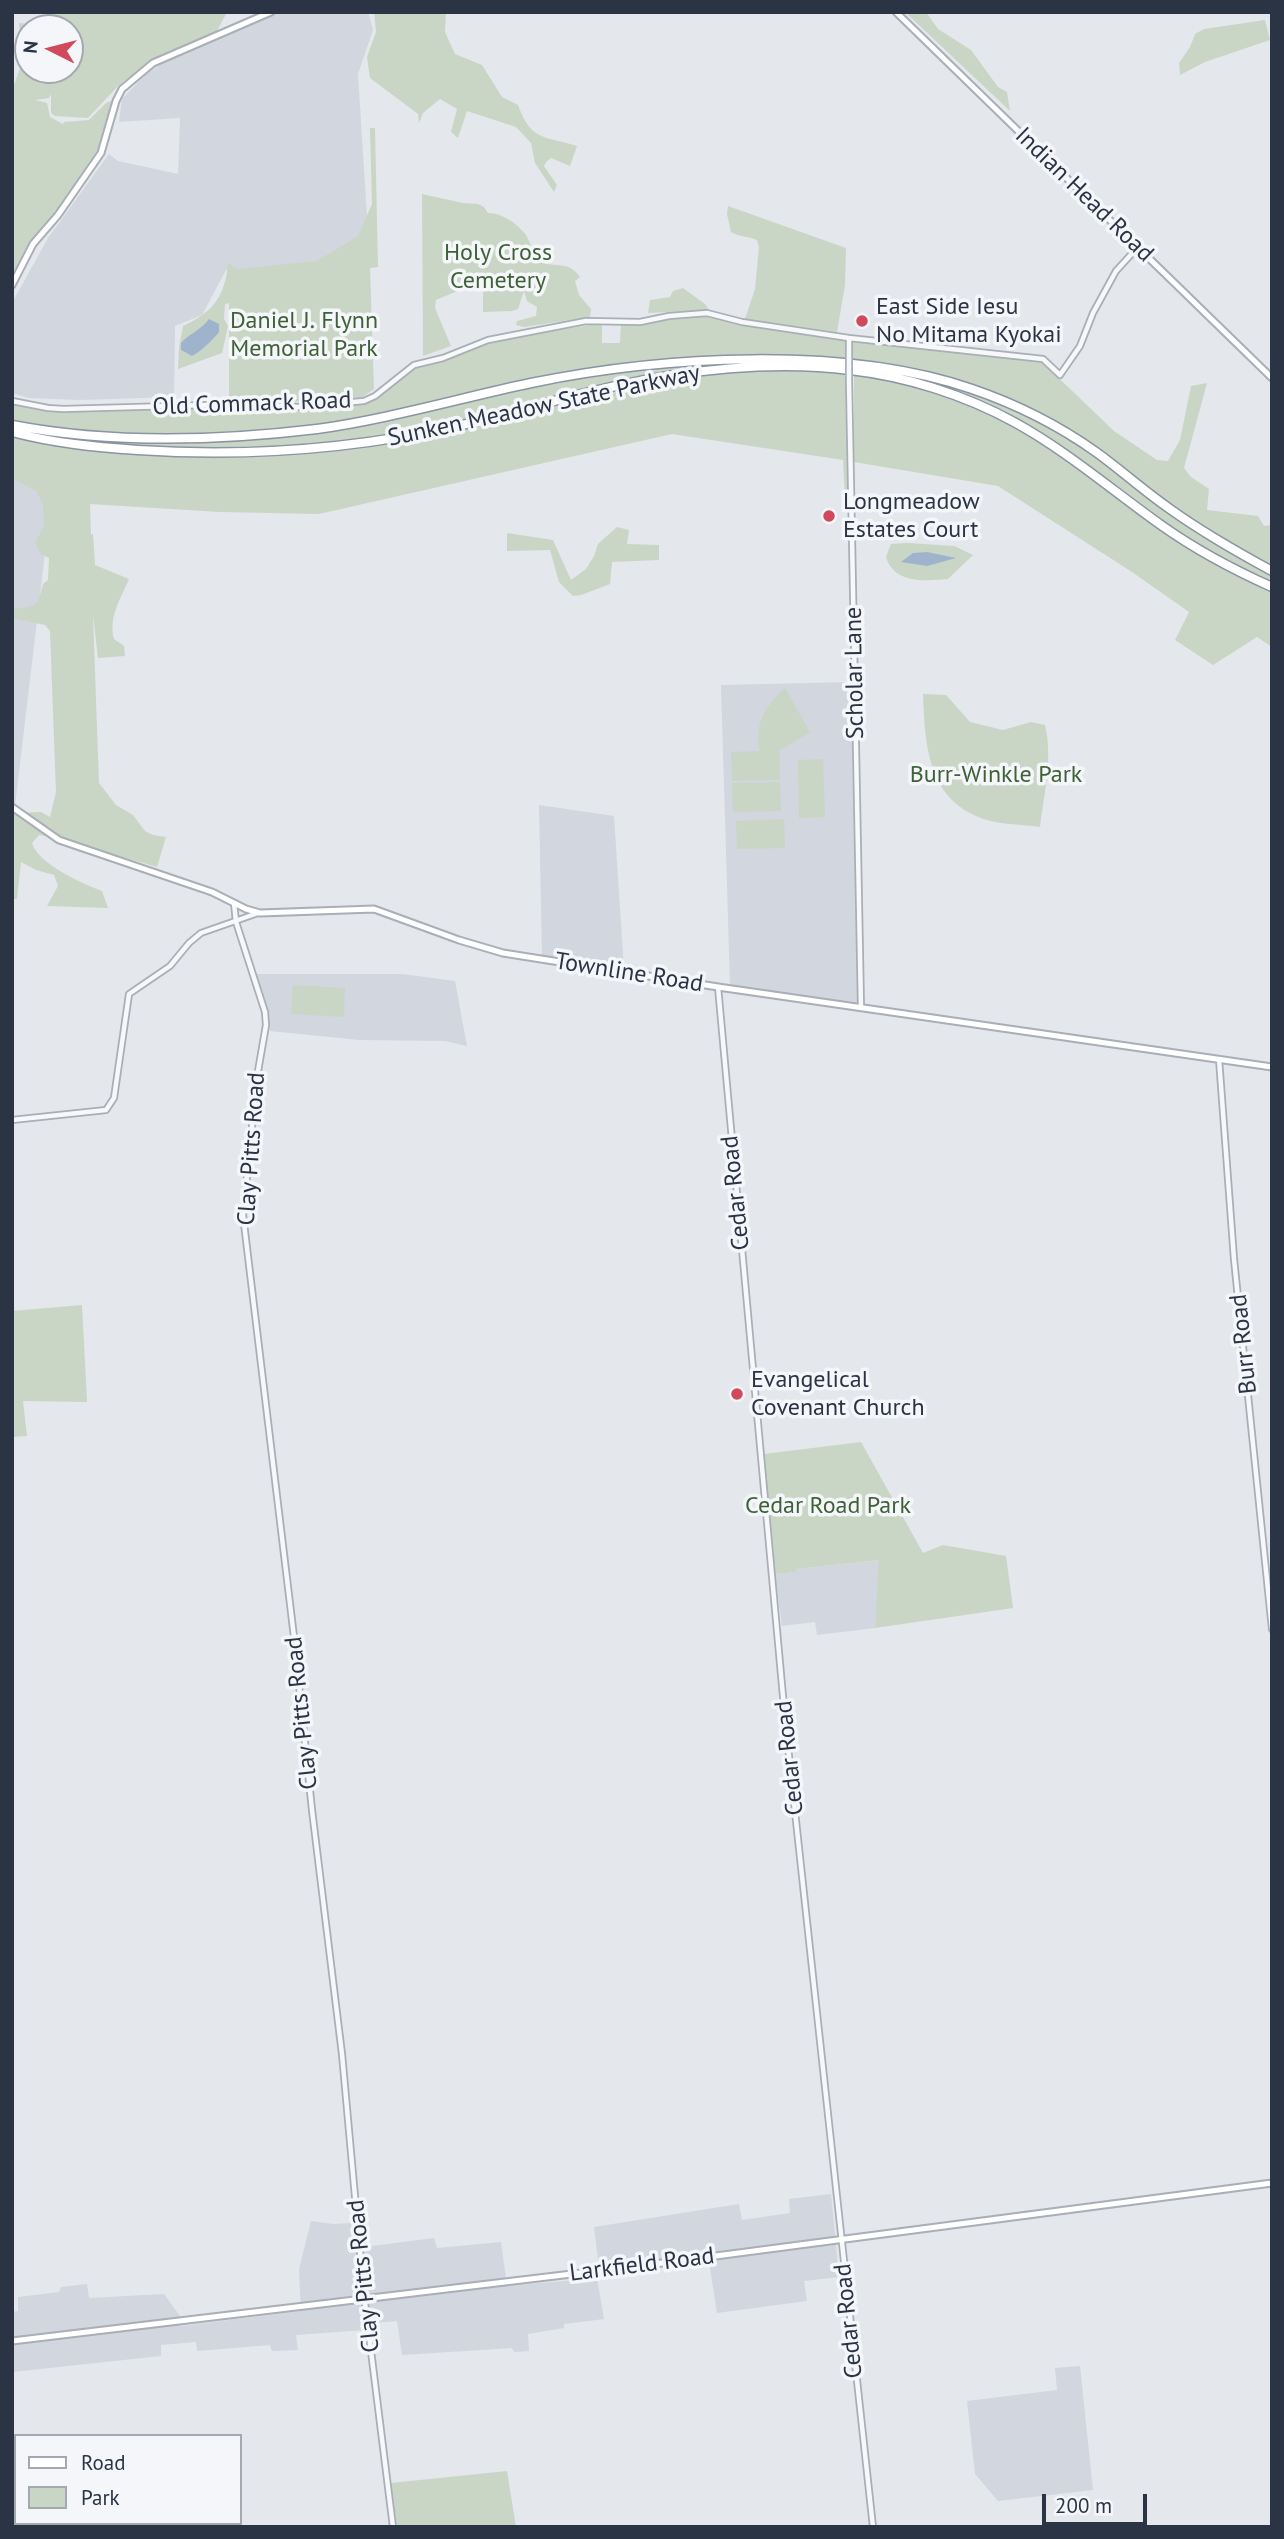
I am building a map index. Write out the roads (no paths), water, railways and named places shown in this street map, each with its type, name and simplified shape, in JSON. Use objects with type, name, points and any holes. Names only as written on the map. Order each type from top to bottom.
[{"type":"highway","name":"Sunken Meadow State Parkway","points":[[12,425],[37,430],[127,437],[247,435],[319,428],[387,416],[581,373],[683,361],[812,362],[856,366],[905,373],[969,388],[1031,412],[1095,452],[1170,510],[1272,571]]},
{"type":"highway","name":"Sunken Meadow State Parkway","points":[[12,432],[72,443],[184,453],[295,450],[387,439],[458,426],[610,387],[677,375],[766,367],[849,369],[915,383],[981,406],[1015,422],[1060,451],[1165,528],[1234,569],[1272,587]]},
{"type":"main road","points":[[12,285],[33,244],[58,215],[101,153],[122,89],[153,63],[271,12]]},
{"type":"main road","name":"Indian Head Road","points":[[896,12],[1272,378]]},
{"type":"main road","name":"Townline Road","points":[[12,807],[59,840],[212,892],[260,912],[374,909],[503,953],[718,987],[1272,1067]]},
{"type":"main road","name":"Larkfield Road","points":[[12,2341],[365,2300],[1272,2183]]},
{"type":"street","name":"Old Commack Road","points":[[12,401],[62,409],[243,404],[299,407],[364,401],[375,396],[414,365],[443,358],[488,340],[586,321],[640,322],[668,316],[706,313],[742,322],[849,338],[1042,359],[1059,374],[1080,346],[1093,313],[1116,271],[1137,248]]},
{"type":"street","name":"Scholar Lane","points":[[849,338],[861,1008]]},
{"type":"street","name":"Clay Pitts Road","points":[[234,903],[236,922],[265,1012],[266,1025],[257,1077],[243,1215],[342,2054],[365,2300],[393,2527]]},
{"type":"street","points":[[12,1120],[106,1110],[114,1098],[129,993],[170,966],[195,937],[211,928],[260,912]]},
{"type":"street","name":"Cedar Road","points":[[718,987],[786,1729],[873,2527]]},
{"type":"street","name":"Burr Road","points":[[1219,1058],[1234,1259],[1272,1629]]},
{"type":"water","points":[[209,319],[219,324],[219,332],[214,338],[192,356],[181,350],[181,343]]},
{"type":"water","points":[[927,552],[956,558],[927,566],[901,562],[913,553]]},
{"type":"place","name":"East Side Iesu No Mitama Kyokai","points":[[862,321]]},
{"type":"place","name":"Longmeadow Estates Court","points":[[829,516]]},
{"type":"place","name":"Evangelical Covenant Church","points":[[737,1394]]},
{"type":"park label","name":"Holy Cross Cemetery","points":[[498,267]]},
{"type":"park label","name":"Daniel J. Flynn Memorial Park","points":[[304,335]]},
{"type":"park label","name":"Burr-Winkle Park","points":[[996,775]]},
{"type":"park label","name":"Cedar Road Park","points":[[828,1506]]}]
